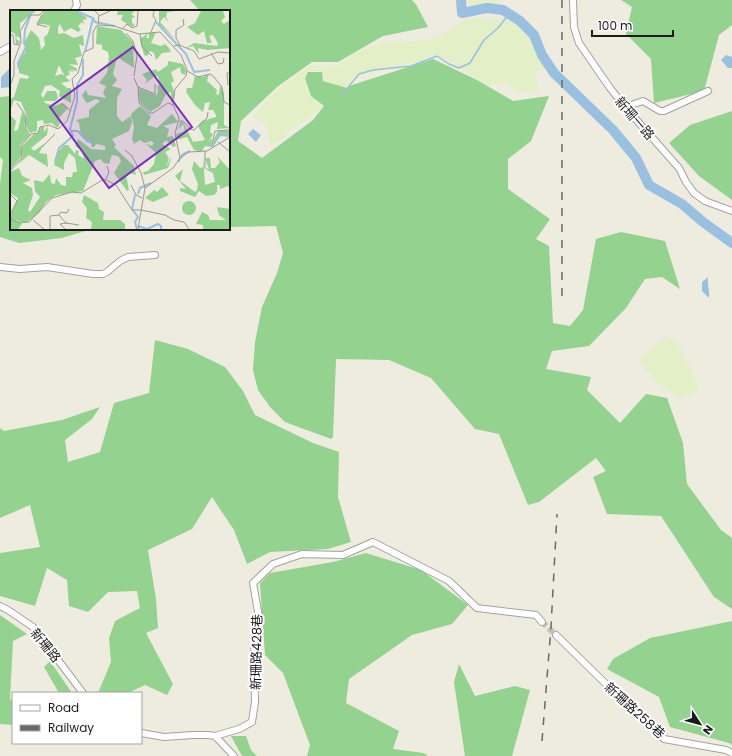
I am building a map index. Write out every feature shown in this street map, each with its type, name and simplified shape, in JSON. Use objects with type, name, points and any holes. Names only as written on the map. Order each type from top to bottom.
[{"type":"street","points":[[74,10],[77,5],[76,0]]},
{"type":"street","name":"新珊一路","points":[[573,0],[574,27],[579,43],[625,107],[675,164],[694,193],[705,201],[732,211]]},
{"type":"street","points":[[0,52],[10,47]]},
{"type":"street","points":[[625,107],[643,101],[660,111],[664,111],[708,91]]},
{"type":"street","points":[[0,267],[20,269],[47,267],[93,274],[103,274],[128,257],[155,255]]},
{"type":"street","name":"新珊路428巷","points":[[215,736],[239,730],[252,722],[255,702],[254,652],[259,617],[253,583],[273,564],[302,554],[342,555],[373,542],[449,581],[477,608],[536,615],[542,622]]},
{"type":"street","name":"新珊路","points":[[0,606],[33,627],[82,692]]},
{"type":"street","name":"新珊路258巷","points":[[556,634],[607,685],[644,716],[664,739],[726,750],[732,754]]},
{"type":"street","points":[[142,733],[164,737],[208,734],[215,736],[234,756]]},
{"type":"green space","points":[[190,0],[412,0],[417,6],[428,27],[383,36],[338,62],[312,62],[277,87],[241,121],[238,141],[262,158],[313,120],[324,106],[311,96],[305,78],[308,72],[322,72],[323,81],[347,88],[349,86],[433,59],[477,80],[513,101],[549,96],[531,141],[508,159],[508,189],[550,219],[536,239],[549,246],[553,323],[570,326],[583,310],[596,239],[621,232],[665,241],[680,289],[662,277],[645,279],[626,308],[589,346],[552,351],[546,369],[591,377],[587,390],[620,423],[646,394],[667,398],[683,443],[687,484],[721,530],[732,538],[732,609],[714,597],[661,516],[607,514],[593,477],[606,471],[596,458],[539,502],[528,505],[499,434],[475,429],[431,378],[389,360],[336,359],[333,437],[331,439],[285,422],[270,407],[258,390],[253,370],[255,342],[262,307],[277,273],[283,253],[276,226],[230,227],[230,10],[199,10]]},
{"type":"green space","points":[[467,0],[499,0],[499,5],[485,4],[470,6]]},
{"type":"green space","points":[[621,0],[732,0],[732,25],[719,35],[704,91],[654,103],[651,59],[626,34],[632,7]]},
{"type":"green space","points":[[468,18],[504,19],[526,30],[534,42],[547,69],[535,71],[538,90],[520,93],[506,82],[490,85],[437,54],[416,62],[356,76],[344,88],[324,81],[322,71],[308,71],[304,78],[310,96],[322,106],[306,120],[286,133],[282,140],[271,145],[265,125],[254,116],[271,95],[309,66],[332,67],[340,64],[354,54],[384,42],[413,42],[436,38]]},
{"type":"green space","points":[[10,96],[10,230],[89,230],[62,238],[19,243],[0,237],[0,184],[3,160],[0,157],[0,97]]},
{"type":"green space","points":[[732,111],[732,200],[699,176],[669,143],[690,125]]},
{"type":"green space","points":[[666,336],[678,344],[697,382],[697,392],[678,397],[656,382],[639,361]]},
{"type":"green space","points":[[155,340],[188,349],[225,367],[243,391],[255,415],[313,443],[339,452],[338,497],[351,542],[328,549],[270,552],[247,564],[234,530],[212,497],[192,529],[148,550],[156,599],[158,628],[146,633],[173,684],[167,695],[145,685],[130,692],[98,692],[111,662],[109,638],[115,621],[140,608],[137,591],[108,592],[88,612],[69,606],[67,580],[47,568],[35,606],[0,596],[0,553],[40,547],[30,505],[0,518],[0,428],[4,431],[62,420],[100,407],[92,419],[65,440],[68,462],[100,452],[114,403],[149,393]]},
{"type":"green space","points":[[366,553],[421,570],[468,605],[452,624],[412,635],[349,679],[346,703],[399,731],[393,749],[424,753],[428,756],[307,756],[310,745],[283,673],[265,655],[260,583],[270,573],[333,562]]},
{"type":"green space","points":[[0,615],[27,634],[13,641],[10,699],[12,701],[12,725],[0,724]]},
{"type":"green space","points":[[732,621],[732,745],[670,727],[659,697],[607,669],[613,659],[650,638]]},
{"type":"green space","points":[[50,661],[71,692],[58,692],[44,667]]},
{"type":"green space","points":[[459,664],[475,696],[515,686],[530,690],[512,756],[465,756],[454,682]]},
{"type":"green space","points":[[231,736],[246,736],[251,750],[257,756],[242,756]]},
{"type":"water","points":[[726,55],[732,57],[732,68],[728,68],[721,60]]},
{"type":"water","points":[[10,68],[10,87],[1,88],[1,77]]},
{"type":"water","points":[[253,129],[261,135],[256,142],[248,134]]},
{"type":"water","points":[[708,277],[709,298],[702,291],[702,282]]},
{"type":"waterway","points":[[461,0],[462,13],[487,8],[503,10],[520,21],[534,35],[542,55],[554,73],[613,130],[636,158],[649,185],[682,204],[703,222],[732,243]]},
{"type":"waterway","points":[[340,97],[359,74],[373,70],[411,66],[437,56],[449,64],[459,68],[470,63],[484,40],[498,28],[509,14]]},
{"type":"tunnel","points":[[542,622],[556,635]]},
{"type":"railway","points":[[562,0],[562,298]]},
{"type":"railway","points":[[542,741],[551,627],[557,514]]}]
